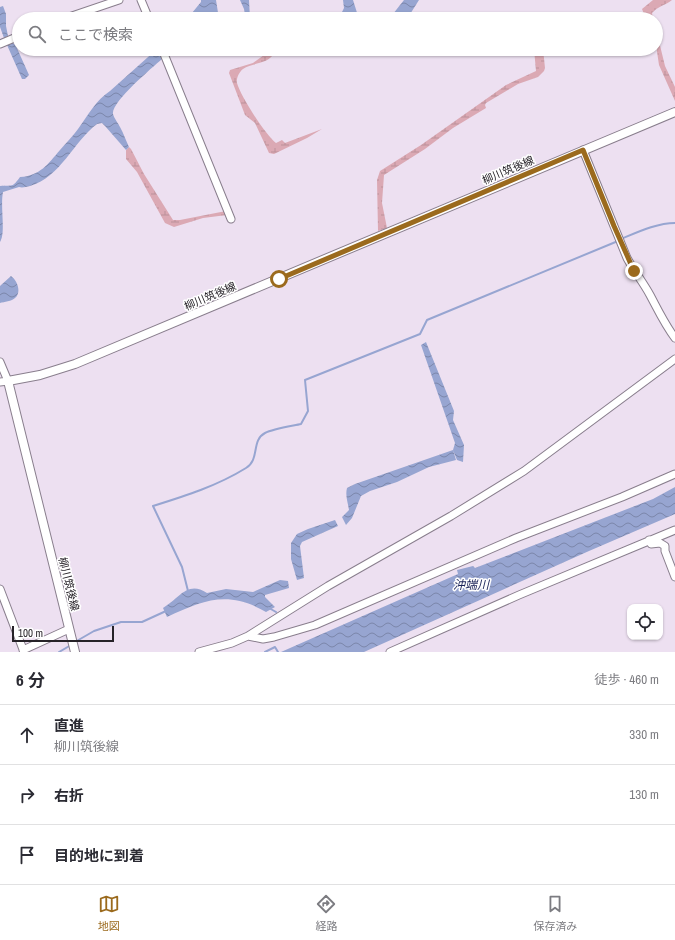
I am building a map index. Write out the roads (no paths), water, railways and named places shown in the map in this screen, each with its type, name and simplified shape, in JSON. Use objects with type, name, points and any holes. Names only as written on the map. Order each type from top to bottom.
[{"type":"main road","name":"柳川筑後線","points":[[74,650],[4,382],[40,376],[75,364],[675,112]]},
{"type":"street","points":[[83,12],[118,0]]},
{"type":"street","points":[[141,0],[146,12]]},
{"type":"street","points":[[0,44],[12,39]]},
{"type":"street","points":[[165,56],[231,219]]},
{"type":"street","points":[[583,150],[627,258],[666,326],[675,338]]},
{"type":"street","points":[[199,652],[248,636],[328,586],[498,488],[524,471],[675,360]]},
{"type":"street","points":[[0,362],[4,382]]},
{"type":"street","points":[[248,636],[263,639],[315,625],[516,538],[615,500],[675,474]]},
{"type":"street","points":[[390,652],[519,595],[675,530]]},
{"type":"street","points":[[649,540],[651,544],[660,543],[665,546],[665,551],[675,577]]},
{"type":"street","points":[[0,589],[24,651],[69,629]]},
{"type":"water","points":[[201,0],[216,0],[218,12],[193,12]]},
{"type":"water","points":[[240,0],[249,0],[250,12],[244,12]]},
{"type":"water","points":[[343,0],[353,0],[357,12],[342,12],[344,8]]},
{"type":"water","points":[[404,0],[419,0],[411,12],[395,12]]},
{"type":"water","points":[[3,6],[6,14],[8,36],[4,38],[0,27],[0,7]]},
{"type":"water","points":[[12,42],[12,56],[20,56],[29,75],[25,79],[22,79],[7,45]]},
{"type":"water","points":[[149,56],[161,56],[162,59],[133,85],[118,102],[114,109],[113,114],[129,147],[126,150],[102,123],[97,124],[50,175],[30,186],[19,187],[3,192],[3,232],[0,242],[0,186],[12,185],[20,177],[33,174],[43,168],[52,160],[74,134],[92,108]]},
{"type":"water","points":[[11,276],[18,286],[18,293],[12,300],[0,303],[0,286]]},
{"type":"water","points":[[426,342],[454,411],[453,420],[464,445],[463,462],[457,460],[453,450],[455,443],[421,345]]},
{"type":"water","points":[[453,450],[456,460],[429,467],[397,482],[370,491],[361,496],[352,518],[346,525],[342,517],[349,510],[346,497],[347,488]]},
{"type":"water","name":"沖端川","points":[[675,487],[675,514],[364,652],[281,652],[458,574],[457,570],[473,566],[475,568],[653,499]]},
{"type":"water","points":[[335,520],[338,526],[302,542],[300,546],[304,578],[297,580],[291,559],[291,543],[297,534]]},
{"type":"water","points":[[280,580],[288,581],[289,588],[265,595],[265,597],[275,607],[266,612],[252,605],[228,599],[205,602],[167,617],[163,608],[184,592],[189,590],[200,590],[207,593],[226,589],[253,592]]},
{"type":"waterway","points":[[621,239],[654,226],[675,223]]},
{"type":"waterway","points":[[188,591],[182,567],[153,506],[201,490],[246,468],[253,460],[258,440],[261,436],[273,430],[301,424],[308,411],[305,380],[420,334],[427,320],[618,241]]},
{"type":"waterway","points":[[269,608],[276,612]]},
{"type":"waterway","points":[[75,642],[94,631],[121,622],[142,622],[166,611]]},
{"type":"waterway","points":[[59,652],[71,645]]},
{"type":"waterway","points":[[265,652],[275,647],[278,652]]}]
